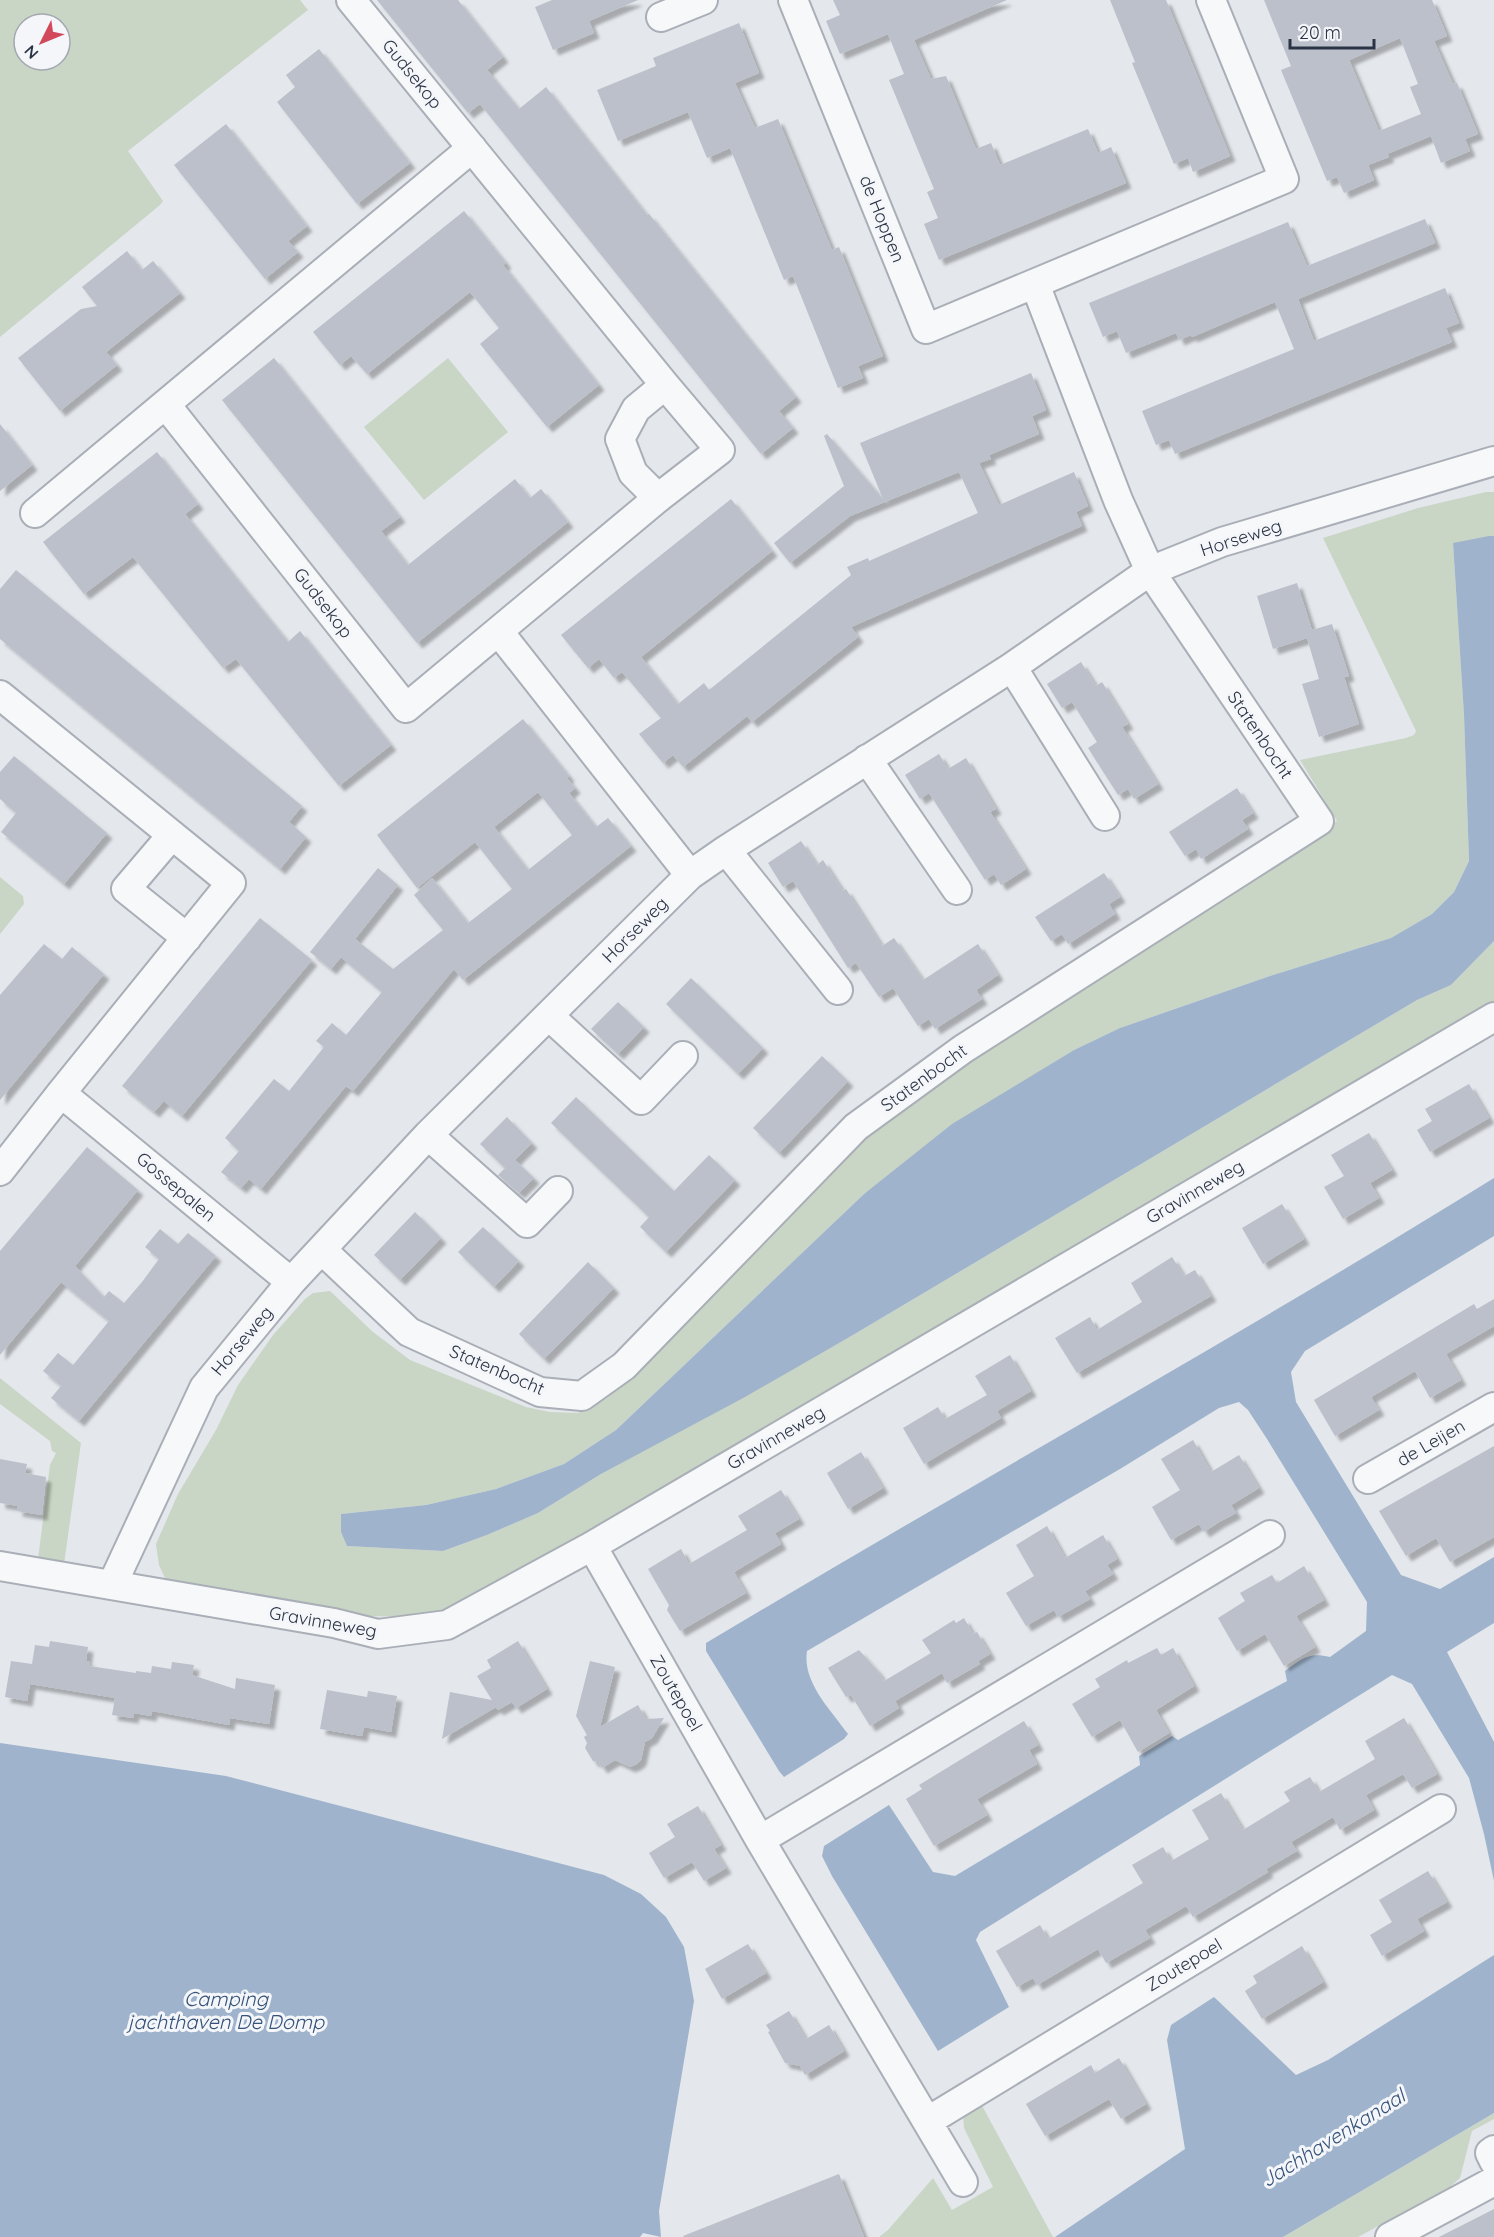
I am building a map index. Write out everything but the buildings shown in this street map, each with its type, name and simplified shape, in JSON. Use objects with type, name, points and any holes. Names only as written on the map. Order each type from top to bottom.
[{"type":"street","name":"Gudsekop","points":[[166,405],[406,708],[657,498],[720,450],[351,0]]},
{"type":"street","points":[[661,17],[703,0]]},
{"type":"street","name":"de Hoppen","points":[[793,0],[926,329],[1284,179],[1212,0]]},
{"type":"street","points":[[35,513],[472,147]]},
{"type":"street","points":[[1035,284],[1118,500],[1150,571]]},
{"type":"street","points":[[657,498],[633,473],[620,439],[636,410],[665,385]]},
{"type":"street","name":"Horseweg","points":[[112,1585],[204,1388],[291,1282],[428,1135],[690,875],[1012,667],[1150,571],[1222,542],[1494,461]]},
{"type":"street","name":"Statenbocht","points":[[322,1250],[409,1332],[540,1392],[582,1396],[624,1366],[856,1127],[963,1049],[1319,821],[1150,571]]},
{"type":"street","points":[[499,632],[690,875]]},
{"type":"street","points":[[1012,667],[1105,816]]},
{"type":"street","points":[[0,695],[231,883],[61,1092],[0,1172]]},
{"type":"street","points":[[867,759],[957,890]]},
{"type":"street","points":[[172,835],[126,889],[187,938]]},
{"type":"street","points":[[726,850],[838,990]]},
{"type":"street","points":[[549,1016],[641,1100],[683,1056]]},
{"type":"street","name":"Gravinneweg","points":[[0,1566],[334,1623],[378,1634],[447,1625],[592,1546],[1492,1022]]},
{"type":"street","name":"Gossepalen","points":[[61,1092],[291,1282]]},
{"type":"street","points":[[428,1135],[527,1223],[558,1191]]},
{"type":"street","name":"de Leijen","points":[[1368,1479],[1494,1407]]},
{"type":"street","points":[[760,1840],[1270,1535]]},
{"type":"street","name":"Zoutepoel","points":[[592,1546],[760,1840],[963,2182]]},
{"type":"street","name":"Zoutepoel","points":[[928,2121],[1441,1809]]},
{"type":"street","points":[[1494,2150],[1490,2153],[1494,2161]]},
{"type":"street","points":[[1390,2237],[1494,2181]]},
{"type":"green space","points":[[0,0],[300,0],[308,10],[128,151],[163,201],[0,337]]},
{"type":"green space","points":[[448,358],[508,432],[424,500],[364,427]]},
{"type":"green space","points":[[1494,492],[1494,536],[1453,544],[1464,714],[1469,861],[1454,892],[1432,914],[1391,938],[1270,976],[1120,1028],[1074,1050],[1024,1081],[864,1194],[616,1430],[564,1464],[496,1489],[426,1505],[341,1514],[341,1532],[347,1546],[443,1551],[538,1513],[601,1474],[853,1335],[1417,1000],[1451,985],[1494,941],[1494,1002],[552,1554],[440,1614],[411,1617],[370,1616],[175,1585],[165,1578],[159,1565],[156,1544],[178,1494],[216,1430],[238,1385],[273,1335],[313,1293],[330,1291],[373,1332],[410,1360],[526,1407],[550,1412],[578,1413],[607,1398],[666,1345],[803,1193],[893,1112],[1065,997],[1337,821],[1300,760],[1406,738],[1414,735],[1416,731],[1323,538],[1418,508]]},
{"type":"green space","points":[[0,877],[23,896],[24,904],[0,934]]},
{"type":"green space","points":[[0,1378],[81,1443],[64,1564],[38,1559],[50,1465],[56,1453],[52,1451],[50,1441],[0,1404]]},
{"type":"green space","points":[[979,2100],[1053,2237],[879,2237],[888,2230],[933,2178],[952,2210],[993,2187],[964,2128],[963,2114]]},
{"type":"green space","points":[[1494,2113],[1494,2119],[1472,2131],[1460,2178],[1450,2187],[1358,2237],[1283,2237]]},
{"type":"water","points":[[1494,536],[1494,941],[1451,985],[1417,1000],[853,1335],[745,1397],[601,1474],[538,1513],[443,1551],[347,1546],[341,1532],[341,1514],[426,1505],[496,1489],[564,1464],[616,1430],[864,1194],[952,1124],[1074,1050],[1120,1028],[1270,976],[1391,938],[1432,914],[1454,892],[1469,861],[1464,715],[1453,543]]},
{"type":"water","points":[[1494,1178],[1494,1236],[1305,1351],[1291,1372],[1296,1402],[1401,1575],[1440,1589],[1494,1557],[1494,1623],[1447,1652],[1494,1742],[1494,1881],[1469,1778],[1412,1684],[1392,1675],[980,1932],[976,1940],[1009,2007],[938,2051],[832,1876],[822,1856],[824,1846],[889,1805],[933,1872],[955,1876],[1140,1765],[1139,1756],[1172,1736],[1178,1740],[1287,1681],[1285,1671],[1301,1660],[1316,1655],[1330,1657],[1366,1631],[1367,1602],[1267,1439],[1248,1410],[1239,1402],[1219,1408],[1120,1469],[807,1651],[809,1674],[813,1685],[848,1734],[844,1739],[784,1777],[706,1651],[706,1643],[1397,1238]]},
{"type":"water","name":"Camping jachthaven De Domp","points":[[0,1743],[226,1776],[604,1875],[641,1894],[666,1917],[684,1947],[694,2001],[659,2211],[661,2237],[643,2233],[640,2237],[0,2237]]},
{"type":"water","name":"Jachhavenkanaal","points":[[1494,1955],[1494,2113],[1283,2237],[1055,2237],[1185,2149],[1167,2040],[1171,2025],[1214,1997],[1296,2075],[1328,2060]]}]
